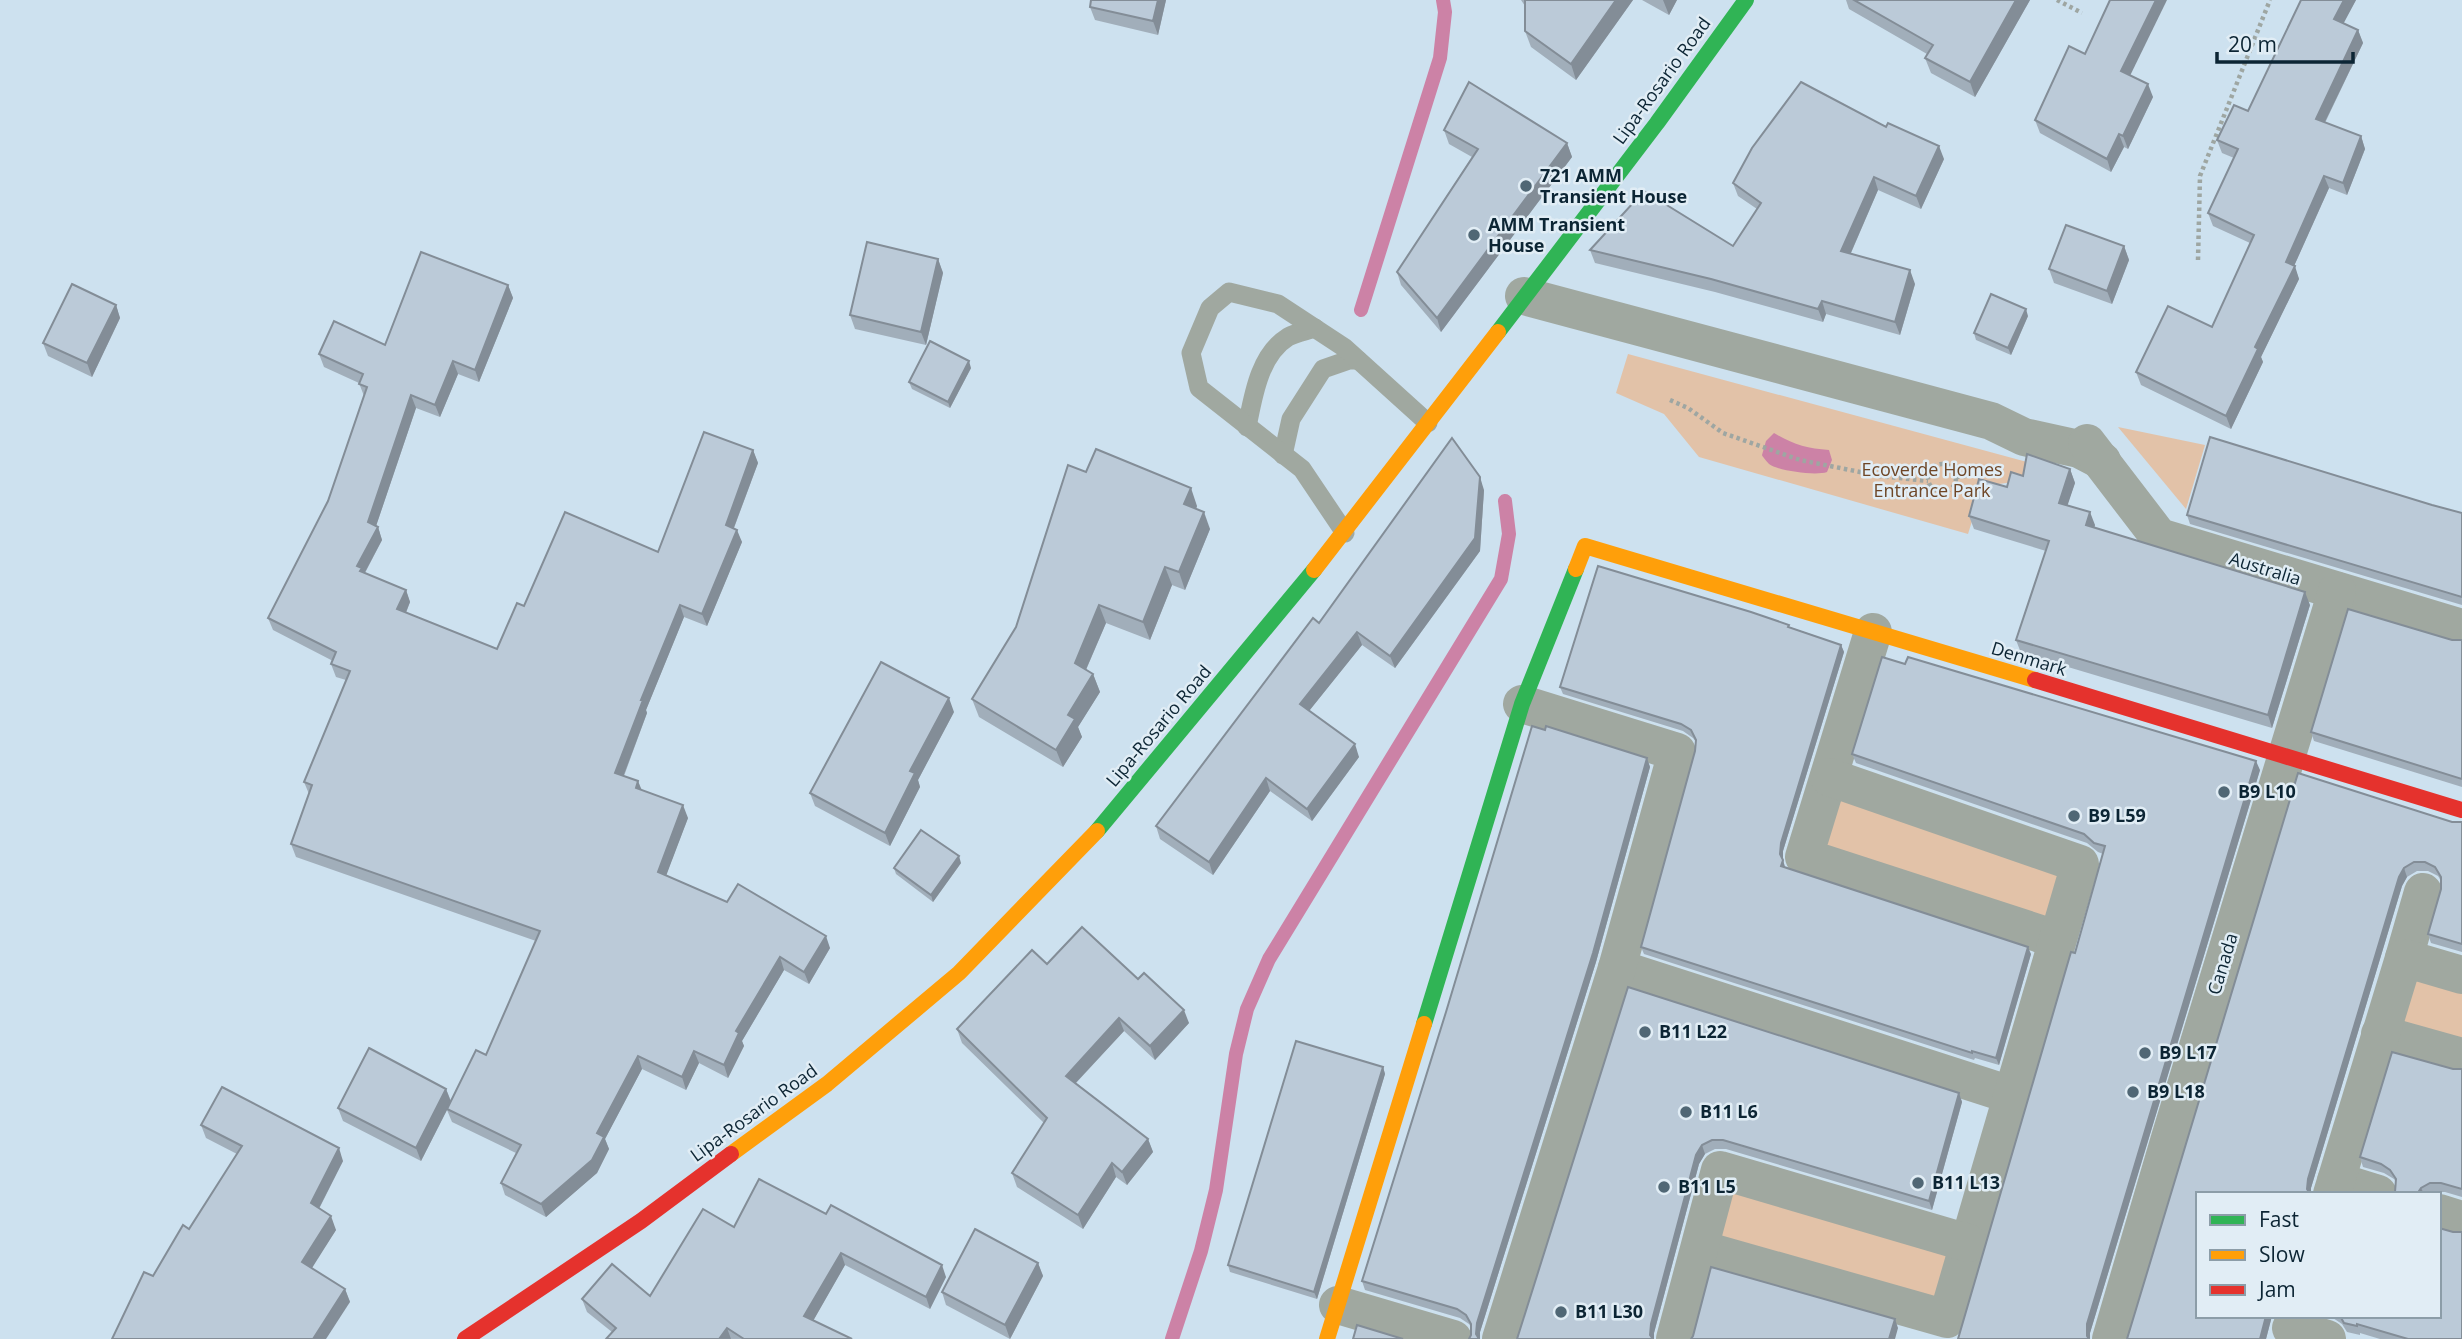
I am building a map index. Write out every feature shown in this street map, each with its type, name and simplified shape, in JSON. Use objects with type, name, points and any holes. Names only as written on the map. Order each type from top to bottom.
[{"type":"main road","name":"Lipa-Rosario Road","points":[[465,1339],[641,1221],[817,1092],[959,973],[1102,825],[1345,533],[1657,123],[1746,0]]},
{"type":"main road","name":"Denmark","points":[[1522,704],[1585,546],[2287,755],[2462,810]]},
{"type":"main road","points":[[1333,1322],[1522,704]]},
{"type":"street","name":"Australia","points":[[1524,296],[1991,421],[2029,422],[2058,428],[2080,438],[2102,461],[2159,537],[2462,628]]},
{"type":"street","name":"Canada","points":[[2112,1339],[2170,1138],[2337,591]]},
{"type":"street","points":[[1873,632],[1804,857],[2056,939]]},
{"type":"street","points":[[1501,1339],[1617,968],[1676,752],[1522,704]]},
{"type":"street","points":[[1700,1249],[1947,1319],[2080,864],[1829,777]]},
{"type":"street","points":[[2365,1192],[2334,1187],[2423,892]]},
{"type":"street","points":[[2404,958],[2462,975]]},
{"type":"street","points":[[1617,968],[2011,1095]]},
{"type":"street","points":[[2380,1034],[2462,1057]]},
{"type":"street","points":[[1675,1339],[1720,1170],[1968,1243]]},
{"type":"street","points":[[2441,1214],[2462,1220]]},
{"type":"street","points":[[1333,1322],[1453,1339]]},
{"type":"lane","points":[[1345,533],[1302,469],[1199,388],[1191,353],[1210,308],[1230,292],[1278,304],[1345,348],[1428,423]]},
{"type":"lane","points":[[1247,428],[1256,385],[1273,352],[1287,338],[1315,328]]},
{"type":"lane","points":[[1283,455],[1291,419],[1323,369],[1337,363],[1358,360]]},
{"type":"path","points":[[2057,0],[2082,13]]},
{"type":"path","points":[[2198,260],[2200,176],[2270,0]]},
{"type":"path","points":[[1670,400],[1688,408],[1723,433],[1800,460],[1880,477],[1928,481]]},
{"type":"path","points":[[1939,464],[1952,468],[1956,477],[1945,492],[1932,488],[1928,481],[1928,472],[1939,464]]},
{"type":"path","points":[[1956,477],[2005,475]]},
{"type":"green space","name":"Ecoverde Homes Entrance Park","points":[[1628,354],[2027,462],[2023,478],[2014,482],[1983,486],[1968,534],[1699,457],[1664,414],[1616,393]]},
{"type":"green space","points":[[2118,427],[2205,445],[2186,509]]},
{"type":"green space","points":[[1829,777],[2080,864],[2056,939],[1804,857]]},
{"type":"green space","points":[[2404,958],[2462,975],[2462,1057],[2380,1034]]},
{"type":"green space","points":[[1720,1170],[1968,1243],[1947,1319],[1700,1249]]},
{"type":"shaded area","points":[[1774,433],[1800,445],[1829,450],[1832,460],[1827,472],[1797,472],[1769,464],[1762,455],[1766,441]]},
{"type":"building","points":[[1091,0],[1158,0],[1153,21],[1090,7]]},
{"type":"building","points":[[1525,0],[1616,0],[1571,64],[1525,31]]},
{"type":"building","points":[[1854,0],[2016,0],[1970,82],[1925,58],[1933,45]]},
{"type":"building","points":[[2110,0],[2156,0],[2121,71],[2148,84],[2123,136],[2119,134],[2107,159],[2035,120],[2069,46],[2085,54]]},
{"type":"building","points":[[2301,0],[2344,0],[2334,19],[2358,30],[2316,119],[2361,136],[2343,183],[2324,176],[2286,262],[2295,266],[2255,347],[2258,349],[2226,416],[2136,372],[2168,306],[2212,327],[2254,235],[2208,213],[2238,149],[2217,140],[2234,105],[2248,111]]},
{"type":"building","name":"AMM Transient House","points":[[1469,82],[1567,143],[1437,318],[1397,272],[1478,149],[1444,130]]},
{"type":"building","points":[[1801,82],[1886,127],[1888,123],[1939,146],[1916,196],[1874,177],[1841,251],[1910,270],[1895,322],[1822,301],[1818,309],[1711,279],[1590,250],[1644,191],[1733,246],[1761,203],[1733,183],[1752,148]]},
{"type":"building","points":[[2066,225],[2124,246],[2107,291],[2049,269]]},
{"type":"building","points":[[867,242],[938,259],[921,332],[850,315]]},
{"type":"building","points":[[421,252],[508,285],[475,370],[453,361],[435,405],[411,395],[368,522],[378,527],[357,566],[362,568],[360,571],[406,590],[397,609],[497,649],[517,603],[524,606],[565,512],[658,552],[704,432],[753,450],[726,525],[737,530],[702,614],[680,605],[615,773],[638,781],[636,788],[683,805],[658,872],[727,902],[738,884],[826,936],[804,972],[780,957],[736,1031],[739,1033],[724,1065],[694,1051],[682,1077],[638,1056],[597,1133],[604,1137],[592,1160],[541,1204],[501,1183],[521,1145],[447,1109],[476,1050],[486,1055],[540,931],[291,844],[312,785],[304,782],[350,671],[331,664],[336,652],[268,618],[328,501],[367,387],[359,384],[363,374],[319,354],[334,321],[385,345]]},
{"type":"building","points":[[72,284],[116,305],[87,363],[43,343]]},
{"type":"building","points":[[1991,294],[2026,309],[2008,348],[1974,333]]},
{"type":"building","points":[[930,341],[969,361],[948,402],[909,382]]},
{"type":"building","points":[[2210,437],[2462,513],[2462,597],[2187,515]]},
{"type":"building","points":[[1452,438],[1480,477],[1475,538],[1390,656],[1357,632],[1300,704],[1355,744],[1307,809],[1266,778],[1209,862],[1156,826],[1313,618],[1319,623]]},
{"type":"building","points":[[1096,449],[1191,488],[1184,504],[1204,512],[1179,572],[1165,567],[1143,622],[1099,605],[1075,663],[1093,674],[1068,715],[1075,719],[1056,750],[972,699],[1016,627],[1068,465],[1086,472]]},
{"type":"building","points":[[2027,454],[2070,469],[2059,503],[2090,512],[2086,525],[2305,592],[2268,715],[2016,640],[2049,541],[1969,516],[1979,479],[2007,487],[2011,472],[2023,476]]},
{"type":"building","points":[[1598,566],[1751,612],[1841,645],[1781,843],[1781,866],[2028,947],[1996,1058],[1972,1053],[1641,947],[1696,740],[1691,730],[1681,724],[1560,687]]},
{"type":"building","points":[[2348,609],[2452,640],[2462,640],[2462,779],[2311,732]]},
{"type":"building","points":[[1882,657],[1905,664],[1908,657],[2256,761],[2087,1324],[2089,1339],[1958,1339],[2071,952],[2075,953],[2105,846],[2094,843],[2084,834],[1852,754]]},
{"type":"building","points":[[881,662],[949,698],[910,771],[915,773],[885,833],[810,793]]},
{"type":"building","points":[[1532,726],[1545,730],[1546,726],[1647,758],[1593,953],[1477,1323],[1476,1334],[1479,1339],[1469,1339],[1471,1324],[1466,1315],[1457,1309],[1362,1281]]},
{"type":"building","points":[[2298,773],[2452,822],[2462,822],[2462,944],[2428,934],[2441,889],[2441,877],[2435,867],[2425,862],[2414,862],[2404,868],[2399,877],[2308,1179],[2309,1192],[2196,1192],[2196,1318],[2265,1318],[2260,1339],[2127,1339]]},
{"type":"building","points":[[921,830],[959,856],[931,895],[894,868]]},
{"type":"building","points":[[1082,927],[1138,979],[1144,973],[1184,1010],[1150,1046],[1119,1018],[1066,1076],[1148,1139],[1122,1172],[1112,1163],[1078,1215],[1012,1173],[1047,1118],[957,1029],[1032,950],[1047,964]]},
{"type":"building","points":[[1628,987],[1959,1093],[1929,1201],[1723,1140],[1712,1140],[1702,1145],[1696,1155],[1651,1324],[1650,1335],[1653,1339],[1517,1339]]},
{"type":"building","points":[[1296,1041],[1383,1067],[1314,1292],[1228,1265]]},
{"type":"building","points":[[369,1048],[446,1089],[416,1148],[338,1108]]},
{"type":"building","points":[[2392,1052],[2453,1069],[2462,1069],[2462,1189],[2430,1183],[2418,1192],[2395,1192],[2396,1179],[2390,1170],[2360,1157]]},
{"type":"building","points":[[222,1087],[339,1148],[311,1203],[331,1216],[302,1262],[345,1289],[313,1339],[112,1339],[144,1272],[153,1276],[183,1225],[189,1229],[242,1146],[201,1125]]},
{"type":"building","points":[[759,1179],[826,1214],[831,1205],[942,1265],[926,1297],[841,1253],[804,1316],[852,1339],[744,1339],[727,1328],[719,1339],[606,1339],[616,1328],[582,1299],[612,1264],[650,1296],[703,1209],[734,1227]]},
{"type":"building","points":[[975,1229],[1038,1263],[1005,1325],[942,1292]]},
{"type":"building","points":[[2441,1229],[2462,1232],[2462,1339],[2408,1339],[2357,1324],[2344,1323],[2341,1318],[2441,1318]]},
{"type":"building","points":[[1711,1267],[1895,1319],[1889,1339],[1691,1339]]},
{"type":"building","points":[[1357,1325],[1403,1339],[1353,1339]]},
{"type":"waterway","points":[[1361,310],[1440,58],[1445,12],[1443,0]]},
{"type":"waterway","points":[[1172,1339],[1201,1251],[1216,1190],[1236,1054],[1247,1009],[1269,959],[1501,579],[1509,534],[1505,501]]},
{"type":"traffic: fast","points":[[1498,332],[1657,123],[1746,0]]},
{"type":"traffic: fast","points":[[1424,1024],[1522,704],[1576,569]]},
{"type":"traffic: fast","points":[[1097,831],[1314,570]]},
{"type":"traffic: slow","points":[[1314,570],[1498,332]]},
{"type":"traffic: slow","points":[[1576,569],[1585,546],[2035,680]]},
{"type":"traffic: slow","points":[[731,1154],[827,1084],[959,973],[1097,831]]},
{"type":"traffic: slow","points":[[1327,1339],[1424,1024]]},
{"type":"traffic: jam","points":[[2035,680],[2462,810]]},
{"type":"traffic: jam","points":[[465,1339],[641,1221],[731,1154]]},
{"type":"place","name":"721 AMM Transient House","points":[[1526,186]]},
{"type":"place","name":"AMM Transient House","points":[[1474,235]]},
{"type":"place","name":"B9 L10","points":[[2224,792]]},
{"type":"place","name":"B9 L59","points":[[2074,816]]},
{"type":"place","name":"B11 L22","points":[[1645,1032]]},
{"type":"place","name":"B9 L17","points":[[2145,1053]]},
{"type":"place","name":"B9 L18","points":[[2133,1092]]},
{"type":"place","name":"B11 L6","points":[[1686,1112]]},
{"type":"place","name":"B11 L13","points":[[1918,1183]]},
{"type":"place","name":"B11 L5","points":[[1664,1187]]},
{"type":"place","name":"B11 L30","points":[[1561,1312]]}]
